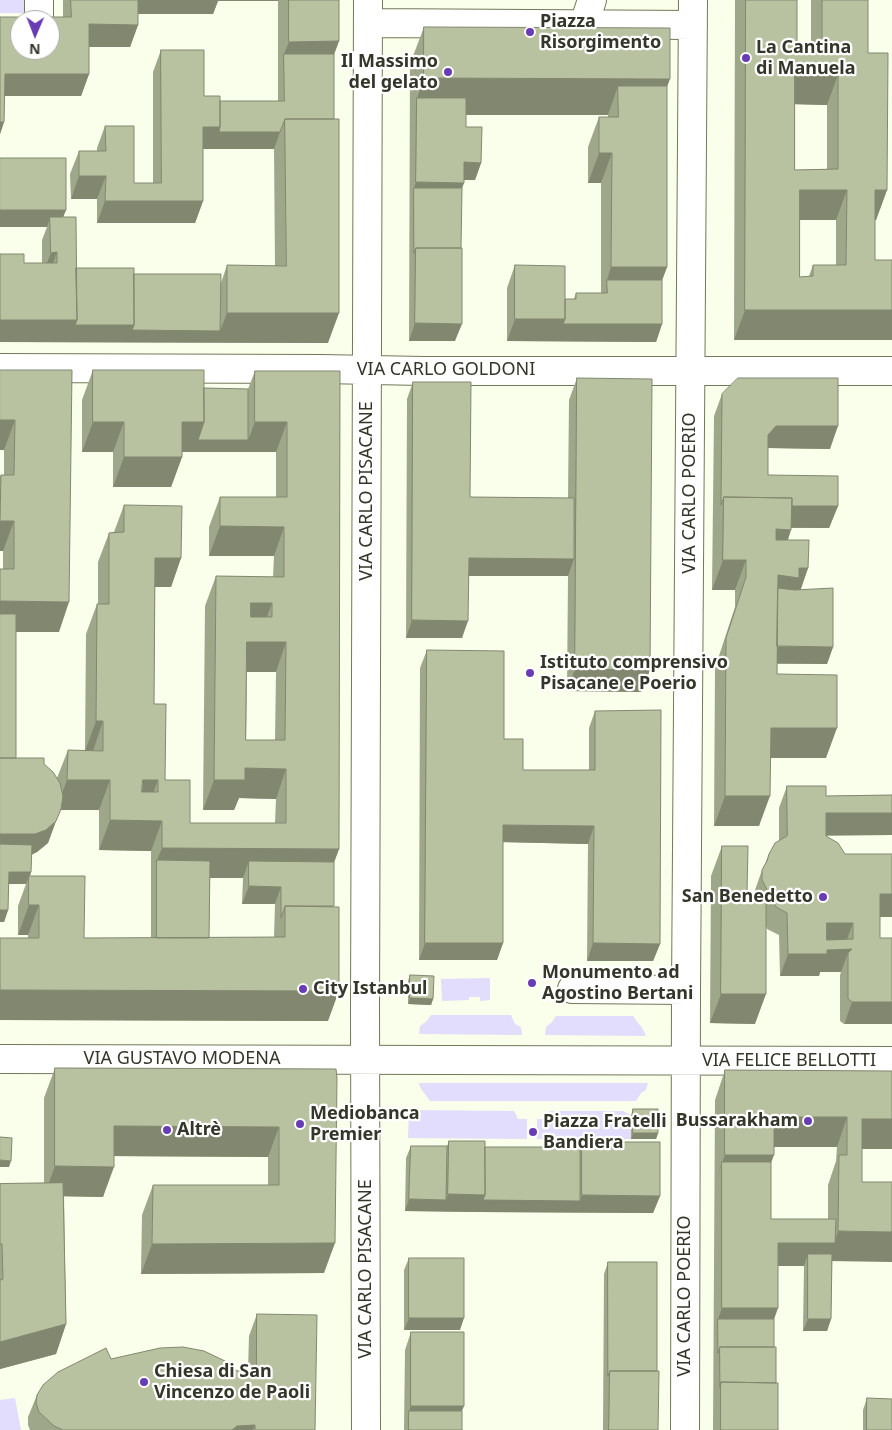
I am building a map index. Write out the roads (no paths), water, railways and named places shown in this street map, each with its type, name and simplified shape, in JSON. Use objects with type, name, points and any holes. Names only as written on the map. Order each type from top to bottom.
[{"type":"street","points":[[368,11],[693,12]]},
{"type":"street","name":"VIA CARLO PISACANE","points":[[366,1430],[365,959],[368,11]]},
{"type":"street","name":"VIA CARLO POERIO","points":[[686,990],[693,12]]},
{"type":"street","name":"VIA CARLO GOLDONI","points":[[0,368],[892,371]]},
{"type":"street","points":[[365,1060],[686,1061],[686,990],[572,989]]},
{"type":"street","name":"VIA GUSTAVO MODENA","points":[[0,1059],[365,1060]]},
{"type":"street","name":"VIA CARLO POERIO","points":[[686,1061],[686,1430]]},
{"type":"street","name":"VIA FELICE BELLOTTI","points":[[686,1061],[892,1061]]},
{"type":"place","name":"Piazza Risorgimento","points":[[530,32]]},
{"type":"place","name":"La Cantina di Manuela","points":[[746,58]]},
{"type":"place","name":"Il Massimo del gelato","points":[[448,72]]},
{"type":"place","name":"Istituto comprensivo Pisacane e Poerio","points":[[530,673]]},
{"type":"place","name":"San Benedetto","points":[[823,897]]},
{"type":"place","name":"Monumento ad Agostino Bertani","points":[[532,983]]},
{"type":"place","name":"City Istanbul","points":[[303,989]]},
{"type":"place","name":"Bussarakham","points":[[808,1121]]},
{"type":"place","name":"Mediobanca Premier","points":[[300,1124]]},
{"type":"place","name":"Altrè","points":[[167,1130]]},
{"type":"place","name":"Piazza Fratelli Bandiera","points":[[533,1132]]},
{"type":"place","name":"Chiesa di San Vincenzo de Paoli","points":[[144,1382]]}]
